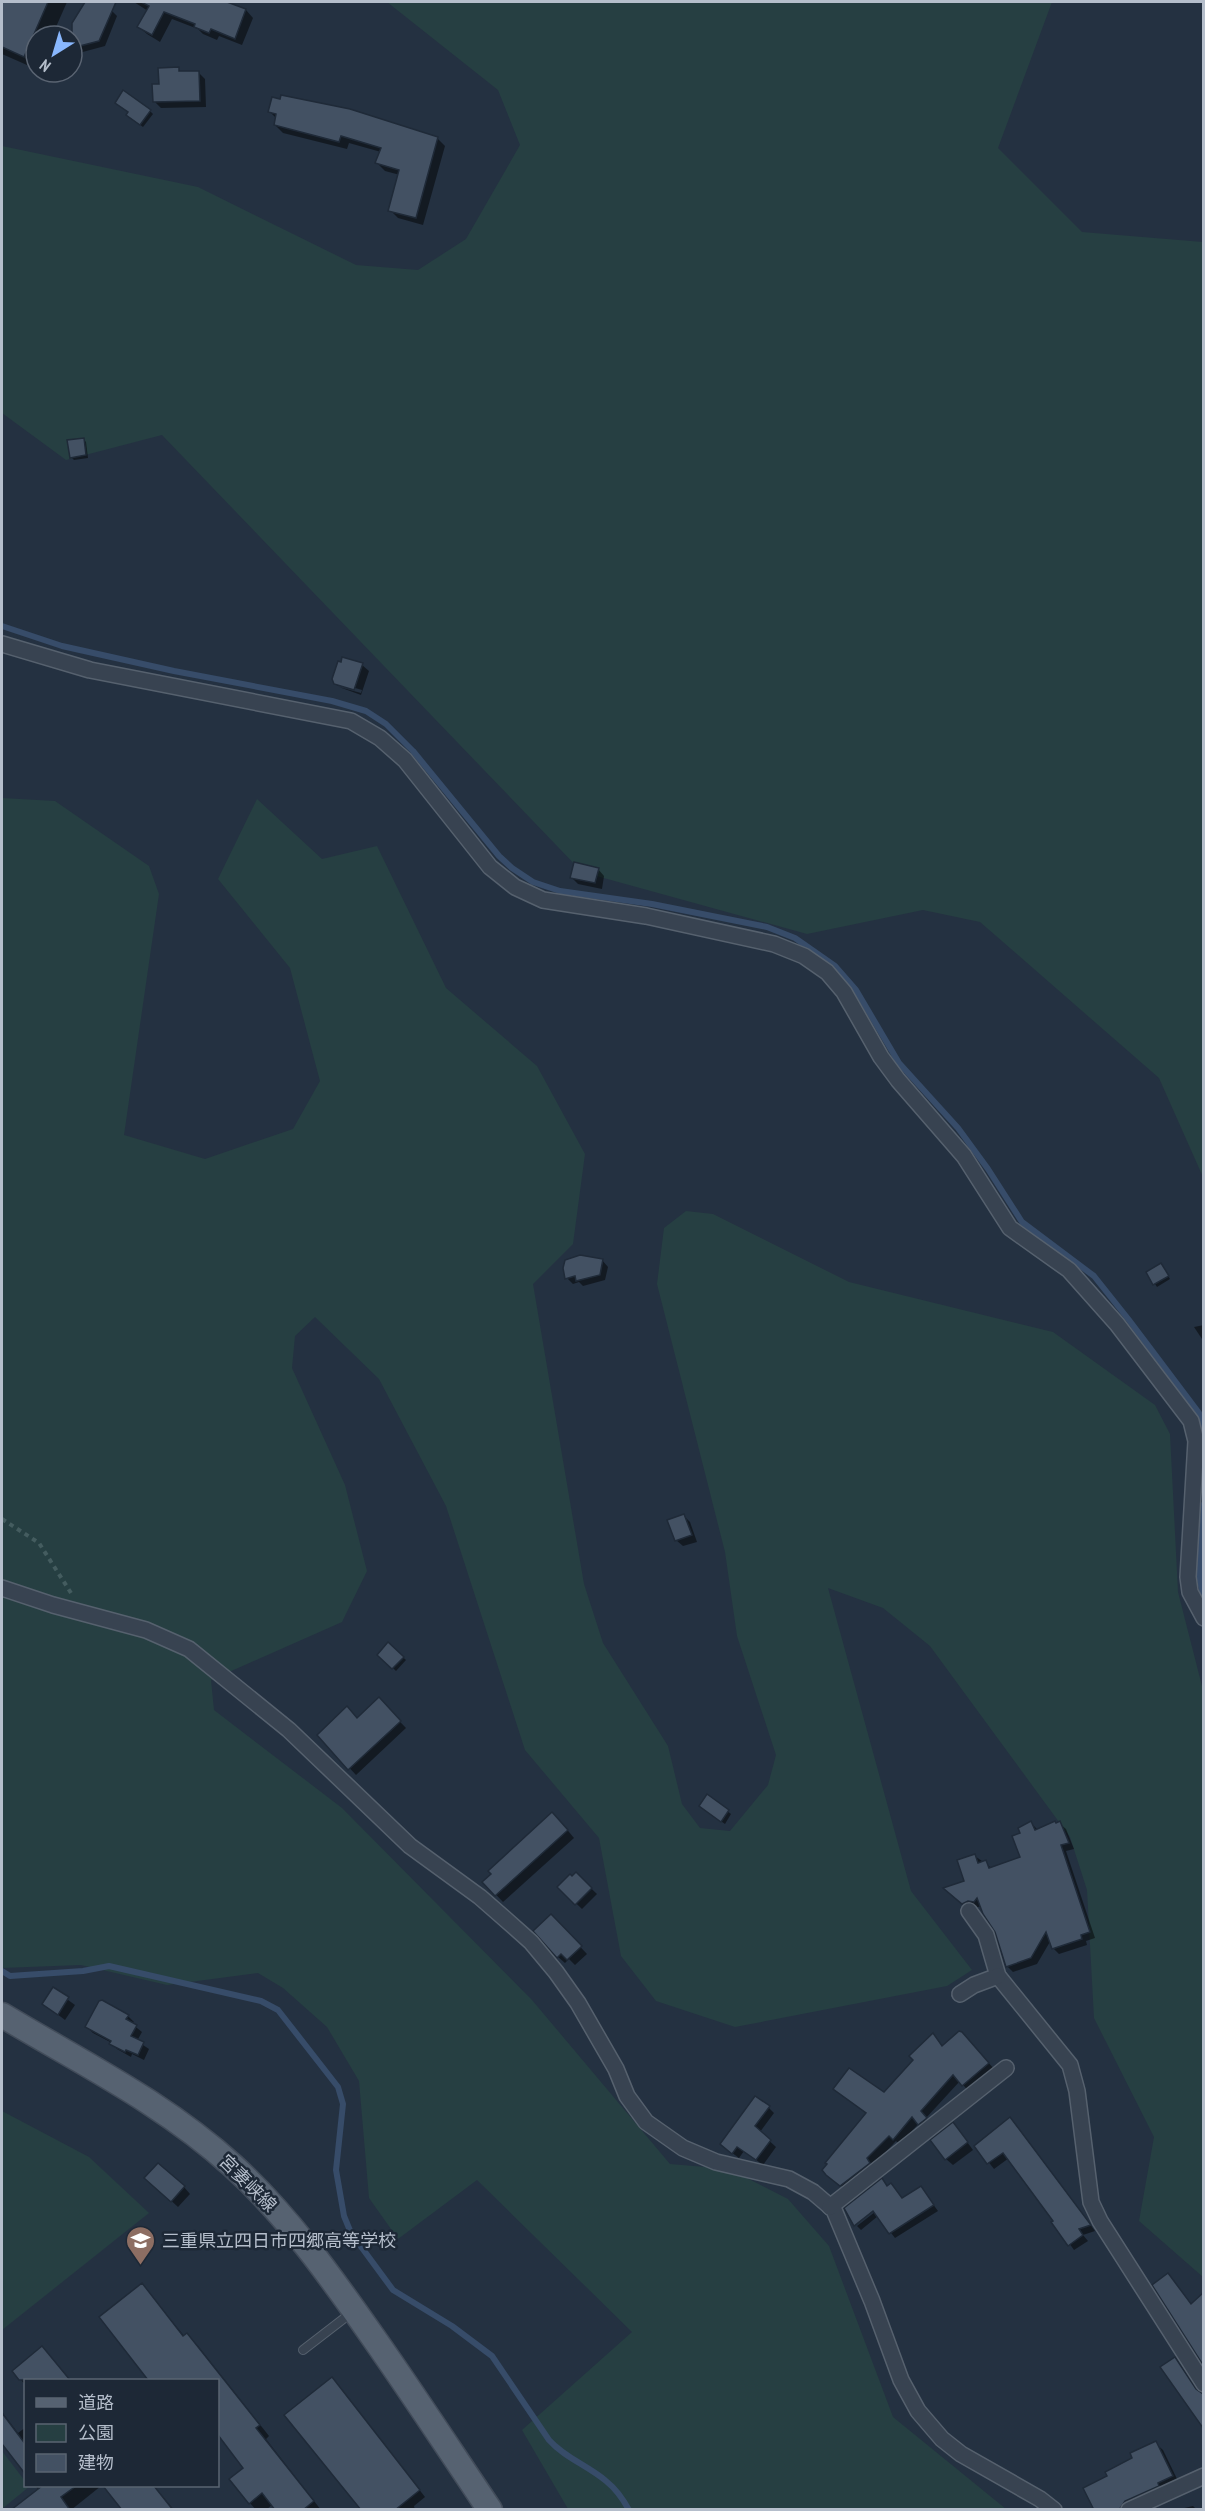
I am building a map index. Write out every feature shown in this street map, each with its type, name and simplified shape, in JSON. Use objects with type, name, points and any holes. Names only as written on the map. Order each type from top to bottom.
[{"type":"main road","name":"宮妻峡線","points":[[2,2015],[101,2072],[199,2138],[234,2166],[306,2244],[355,2311],[490,2510]]},
{"type":"street","points":[[2,644],[90,670],[351,721],[393,748],[490,867],[526,894],[543,900],[646,916],[774,944],[804,956],[827,972],[844,992],[881,1057],[964,1156],[1010,1228],[1069,1270],[1117,1324],[1191,1421],[1196,1441],[1188,1577],[1190,1592],[1203,1618]]},
{"type":"street","points":[[2,1588],[53,1605],[146,1630],[189,1648],[289,1730],[410,1846],[480,1897],[504,1918],[531,1942],[578,2003],[616,2069],[627,2096],[646,2122],[683,2148],[716,2162],[789,2179],[813,2192],[834,2210],[902,2380],[918,2411],[942,2439],[961,2454],[1040,2499],[1054,2510]]},
{"type":"street","points":[[969,1911],[986,1935],[998,1976],[1070,2065],[1077,2091],[1091,2202],[1100,2221],[1203,2384]]},
{"type":"street","points":[[960,1994],[974,1985],[998,1976]]},
{"type":"street","points":[[830,2207],[1006,2068]]},
{"type":"street","points":[[1129,2510],[1203,2476]]},
{"type":"lane","points":[[303,2350],[355,2311]]},
{"type":"path","points":[[2,1519],[39,1543],[83,1612]]},
{"type":"green space","points":[[387,2],[1052,2],[998,148],[1082,232],[1203,242],[1203,1177],[1159,1078],[980,922],[923,910],[807,934],[582,872],[162,435],[66,460],[2,413],[2,146],[198,187],[356,265],[418,270],[466,239],[520,145],[498,90]]},
{"type":"green space","points":[[2,798],[55,801],[149,866],[159,894],[124,1135],[205,1159],[293,1129],[320,1081],[290,968],[218,879],[257,799],[322,859],[377,846],[446,988],[537,1066],[585,1154],[573,1244],[533,1284],[584,1584],[603,1643],[668,1746],[682,1804],[700,1828],[730,1831],[768,1785],[776,1755],[737,1636],[725,1552],[657,1284],[664,1228],[686,1211],[713,1214],[849,1282],[1053,1332],[1155,1405],[1170,1434],[1178,1592],[1203,1690],[1203,2277],[1139,2221],[1154,2137],[1094,2018],[1087,1890],[1070,1837],[930,1646],[883,1608],[828,1588],[911,1891],[972,1970],[947,1986],[735,2027],[656,2001],[621,1956],[599,1838],[525,1750],[446,1506],[379,1379],[315,1317],[295,1336],[292,1368],[345,1485],[367,1571],[342,1622],[211,1680],[214,1710],[342,1808],[532,2000],[670,2164],[729,2169],[788,2199],[829,2246],[893,2417],[1006,2509],[568,2509],[522,2430],[632,2332],[477,2180],[398,2239],[369,2198],[359,2081],[327,2027],[283,1988],[258,1973],[167,1985],[81,1965],[2,1968]]},
{"type":"green space","points":[[2,2111],[89,2157],[149,2213],[2,2330]]},
{"type":"green space","points":[[2,2451],[24,2480],[24,2487],[29,2487],[2,2509]]},
{"type":"building","points":[[2,2],[48,2],[38,24],[24,24],[24,57],[2,47]]},
{"type":"building","points":[[85,2],[116,2],[99,41],[84,45],[84,24],[72,23]]},
{"type":"building","points":[[141,2],[227,2],[246,9],[235,39],[211,29],[209,33],[194,27],[195,24],[164,12],[152,35],[137,27],[149,6]]},
{"type":"building","points":[[179,67],[179,71],[199,71],[200,101],[153,102],[152,84],[159,84],[158,68]]},
{"type":"building","points":[[123,90],[151,110],[140,125],[126,115],[128,112],[115,103]]},
{"type":"building","points":[[281,95],[350,109],[438,137],[416,218],[388,211],[399,170],[375,163],[381,148],[341,136],[339,142],[274,125],[276,114],[268,112],[272,97],[280,99]]},
{"type":"building","points":[[84,438],[86,455],[70,458],[67,440]]},
{"type":"building","points":[[342,657],[363,663],[354,690],[334,684],[332,679],[338,661],[341,662]]},
{"type":"building","points":[[574,862],[599,868],[595,883],[570,878]]},
{"type":"building","points":[[580,1255],[603,1259],[600,1275],[576,1281],[575,1276],[565,1279],[563,1268],[565,1260]]},
{"type":"building","points":[[1161,1263],[1169,1276],[1153,1285],[1146,1272]]},
{"type":"building","points":[[684,1514],[692,1535],[675,1541],[667,1520]]},
{"type":"building","points":[[388,1642],[404,1657],[392,1669],[377,1655]]},
{"type":"building","points":[[379,1697],[401,1721],[348,1770],[317,1735],[347,1706],[357,1718]]},
{"type":"building","points":[[707,1794],[729,1810],[721,1822],[699,1806]]},
{"type":"building","points":[[552,1812],[568,1830],[495,1896],[482,1882],[491,1874],[488,1871]]},
{"type":"building","points":[[1031,1821],[1035,1830],[1060,1821],[1069,1843],[1061,1845],[1090,1932],[1081,1935],[1082,1939],[1052,1949],[1046,1932],[1031,1958],[1006,1967],[995,1932],[983,1914],[977,1898],[974,1902],[968,1901],[962,1904],[943,1888],[964,1881],[957,1860],[975,1854],[978,1863],[986,1860],[989,1868],[1020,1857],[1012,1836],[1020,1833],[1018,1828]]},
{"type":"building","points":[[576,1872],[592,1888],[575,1905],[557,1887],[570,1874],[572,1876]]},
{"type":"building","points":[[551,1914],[582,1946],[567,1960],[561,1954],[557,1958],[533,1931]]},
{"type":"building","points":[[53,1987],[69,1997],[58,2015],[42,2004]]},
{"type":"building","points":[[102,2000],[129,2015],[126,2019],[137,2025],[131,2036],[144,2042],[138,2055],[126,2050],[125,2052],[109,2044],[111,2041],[85,2027],[99,2001]]},
{"type":"building","points":[[959,2031],[989,2063],[962,2086],[953,2075],[921,2111],[927,2118],[918,2125],[912,2117],[893,2140],[889,2136],[867,2158],[870,2163],[840,2186],[826,2175],[822,2170],[827,2164],[825,2163],[866,2113],[833,2089],[849,2068],[884,2092],[913,2060],[909,2056],[933,2033],[942,2046]]},
{"type":"building","points":[[755,2096],[770,2106],[755,2126],[771,2140],[756,2160],[737,2147],[732,2154],[720,2144]]},
{"type":"building","points":[[1010,2117],[1091,2225],[1079,2229],[1083,2235],[1068,2246],[1051,2222],[1053,2221],[1003,2153],[987,2164],[974,2146]]},
{"type":"building","points":[[953,2122],[968,2142],[945,2160],[930,2140]]},
{"type":"building","points":[[158,2163],[185,2186],[171,2202],[144,2178]]},
{"type":"building","points":[[882,2178],[887,2186],[891,2183],[902,2198],[921,2186],[934,2205],[889,2234],[873,2211],[854,2226],[844,2208]]},
{"type":"building","points":[[1168,2273],[1191,2304],[1203,2293],[1203,2365],[1152,2285]]},
{"type":"building","points":[[142,2283],[183,2336],[187,2333],[260,2425],[256,2428],[314,2501],[303,2510],[275,2510],[262,2493],[249,2504],[229,2479],[243,2468],[219,2436],[219,2379],[147,2379],[99,2317]]},
{"type":"building","points":[[42,2346],[69,2379],[19,2380],[12,2371]]},
{"type":"building","points":[[1175,2357],[1196,2389],[1203,2394],[1203,2428],[1160,2367]]},
{"type":"building","points":[[332,2377],[420,2490],[395,2510],[361,2510],[284,2415]]},
{"type":"building","points":[[2,2413],[24,2442],[24,2472],[2,2444]]},
{"type":"building","points":[[1156,2441],[1173,2476],[1158,2483],[1159,2486],[1125,2501],[1119,2510],[1094,2510],[1083,2488],[1107,2476],[1105,2472],[1132,2458],[1130,2453]]},
{"type":"building","points":[[41,2487],[75,2487],[61,2497],[70,2510],[11,2510]]},
{"type":"building","points":[[104,2487],[155,2487],[173,2510],[122,2510]]},
{"type":"waterway","points":[[2,626],[62,646],[174,671],[332,701],[366,711],[386,724],[413,751],[499,856],[533,882],[560,891],[652,904],[767,927],[795,938],[835,966],[856,990],[899,1063],[958,1128],[1022,1222],[1094,1276],[1199,1413],[1204,1427]]},
{"type":"waterway","points":[[1204,1504],[1199,1576],[1204,1599]]},
{"type":"waterway","points":[[2,1971],[10,1976],[83,1971],[109,1966],[261,2001],[278,2010],[338,2087],[343,2104],[336,2170],[344,2216],[351,2233],[393,2290],[452,2326],[492,2356],[549,2440],[562,2452],[610,2484],[629,2510]]},
{"type":"place","name":"三重県立四日市四郷高等学校","points":[[141,2266]]}]
